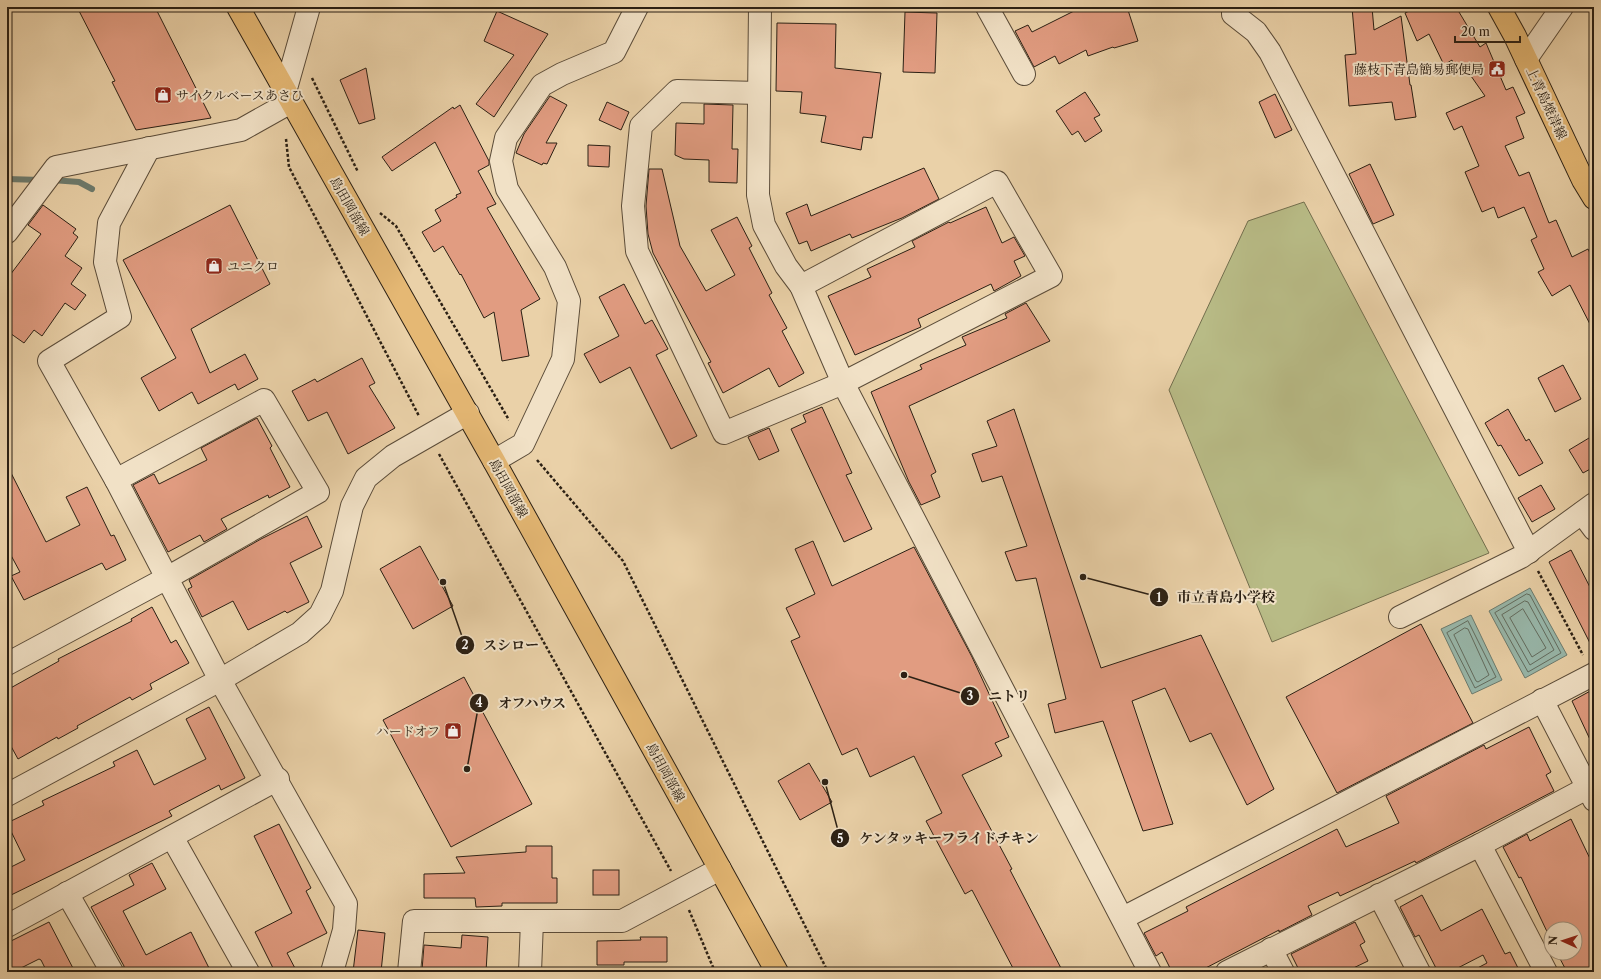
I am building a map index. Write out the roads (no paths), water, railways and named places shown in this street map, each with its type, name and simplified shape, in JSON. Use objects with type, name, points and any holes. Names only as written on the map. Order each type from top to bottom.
[{"type":"main road","name":"島田岡部線","points":[[238,7],[468,413],[776,972]]},
{"type":"main road","name":"上青島焼津線","points":[[1499,7],[1594,198]]},
{"type":"street","points":[[7,232],[56,167],[241,130],[288,97],[309,7]]},
{"type":"street","points":[[494,461],[524,444],[563,359],[570,301],[555,267],[507,189],[501,161],[506,138],[542,85],[562,74],[614,52],[637,7]]},
{"type":"street","points":[[760,7],[758,195],[764,225],[786,266],[800,286],[843,383],[1150,972]]},
{"type":"street","points":[[987,7],[1024,74]]},
{"type":"street","points":[[1233,7],[1233,14],[1256,32],[1270,52],[1528,552]]},
{"type":"street","points":[[1526,59],[1562,7]]},
{"type":"street","points":[[759,93],[677,91],[640,126],[634,206],[637,251],[724,433],[843,383],[1051,276],[997,182],[800,286]]},
{"type":"street","points":[[149,148],[109,223],[105,262],[120,317],[49,361],[116,480],[220,680],[278,779],[346,904],[344,930],[332,972]]},
{"type":"street","points":[[7,664],[167,578],[318,492],[264,400],[116,480]]},
{"type":"street","points":[[7,795],[220,680],[300,633],[320,615],[332,591],[352,506],[366,478],[393,456],[468,413]]},
{"type":"street","points":[[1400,617],[1528,552],[1590,515]]},
{"type":"street","points":[[1122,918],[1594,674]]},
{"type":"street","points":[[1227,972],[1378,894],[1591,794],[1542,700]]},
{"type":"street","points":[[7,926],[278,779]]},
{"type":"street","points":[[172,837],[248,972]]},
{"type":"street","points":[[1480,845],[1546,972]]},
{"type":"street","points":[[410,972],[414,921],[622,921],[720,869]]},
{"type":"street","points":[[68,893],[112,972]]},
{"type":"street","points":[[1378,894],[1419,972]]},
{"type":"street","points":[[530,972],[532,921]]},
{"type":"street","points":[[1271,949],[1283,972]]},
{"type":"water","points":[[1530,588],[1567,655],[1525,678],[1489,611]]},
{"type":"water","points":[[1471,615],[1502,680],[1472,694],[1441,629]]},
{"type":"waterway","points":[[7,179],[41,180]]},
{"type":"waterway","points":[[52,180],[79,182],[92,189]]},
{"type":"place","name":"藤枝下青島簡易郵便局","points":[[1497,69]]},
{"type":"place","name":"サイクルベースあさひ","points":[[163,95]]},
{"type":"place","name":"ユニクロ","points":[[214,266]]},
{"type":"place","name":"市立青島小学校","points":[[1083,577]]},
{"type":"place","name":"スシロー","points":[[443,582]]},
{"type":"place","name":"ニトリ","points":[[904,675]]},
{"type":"place","name":"ハードオフ","points":[[453,731]]},
{"type":"place","name":"オフハウス","points":[[467,769]]},
{"type":"place","name":"ケンタッキーフライドチキン","points":[[825,782]]}]
